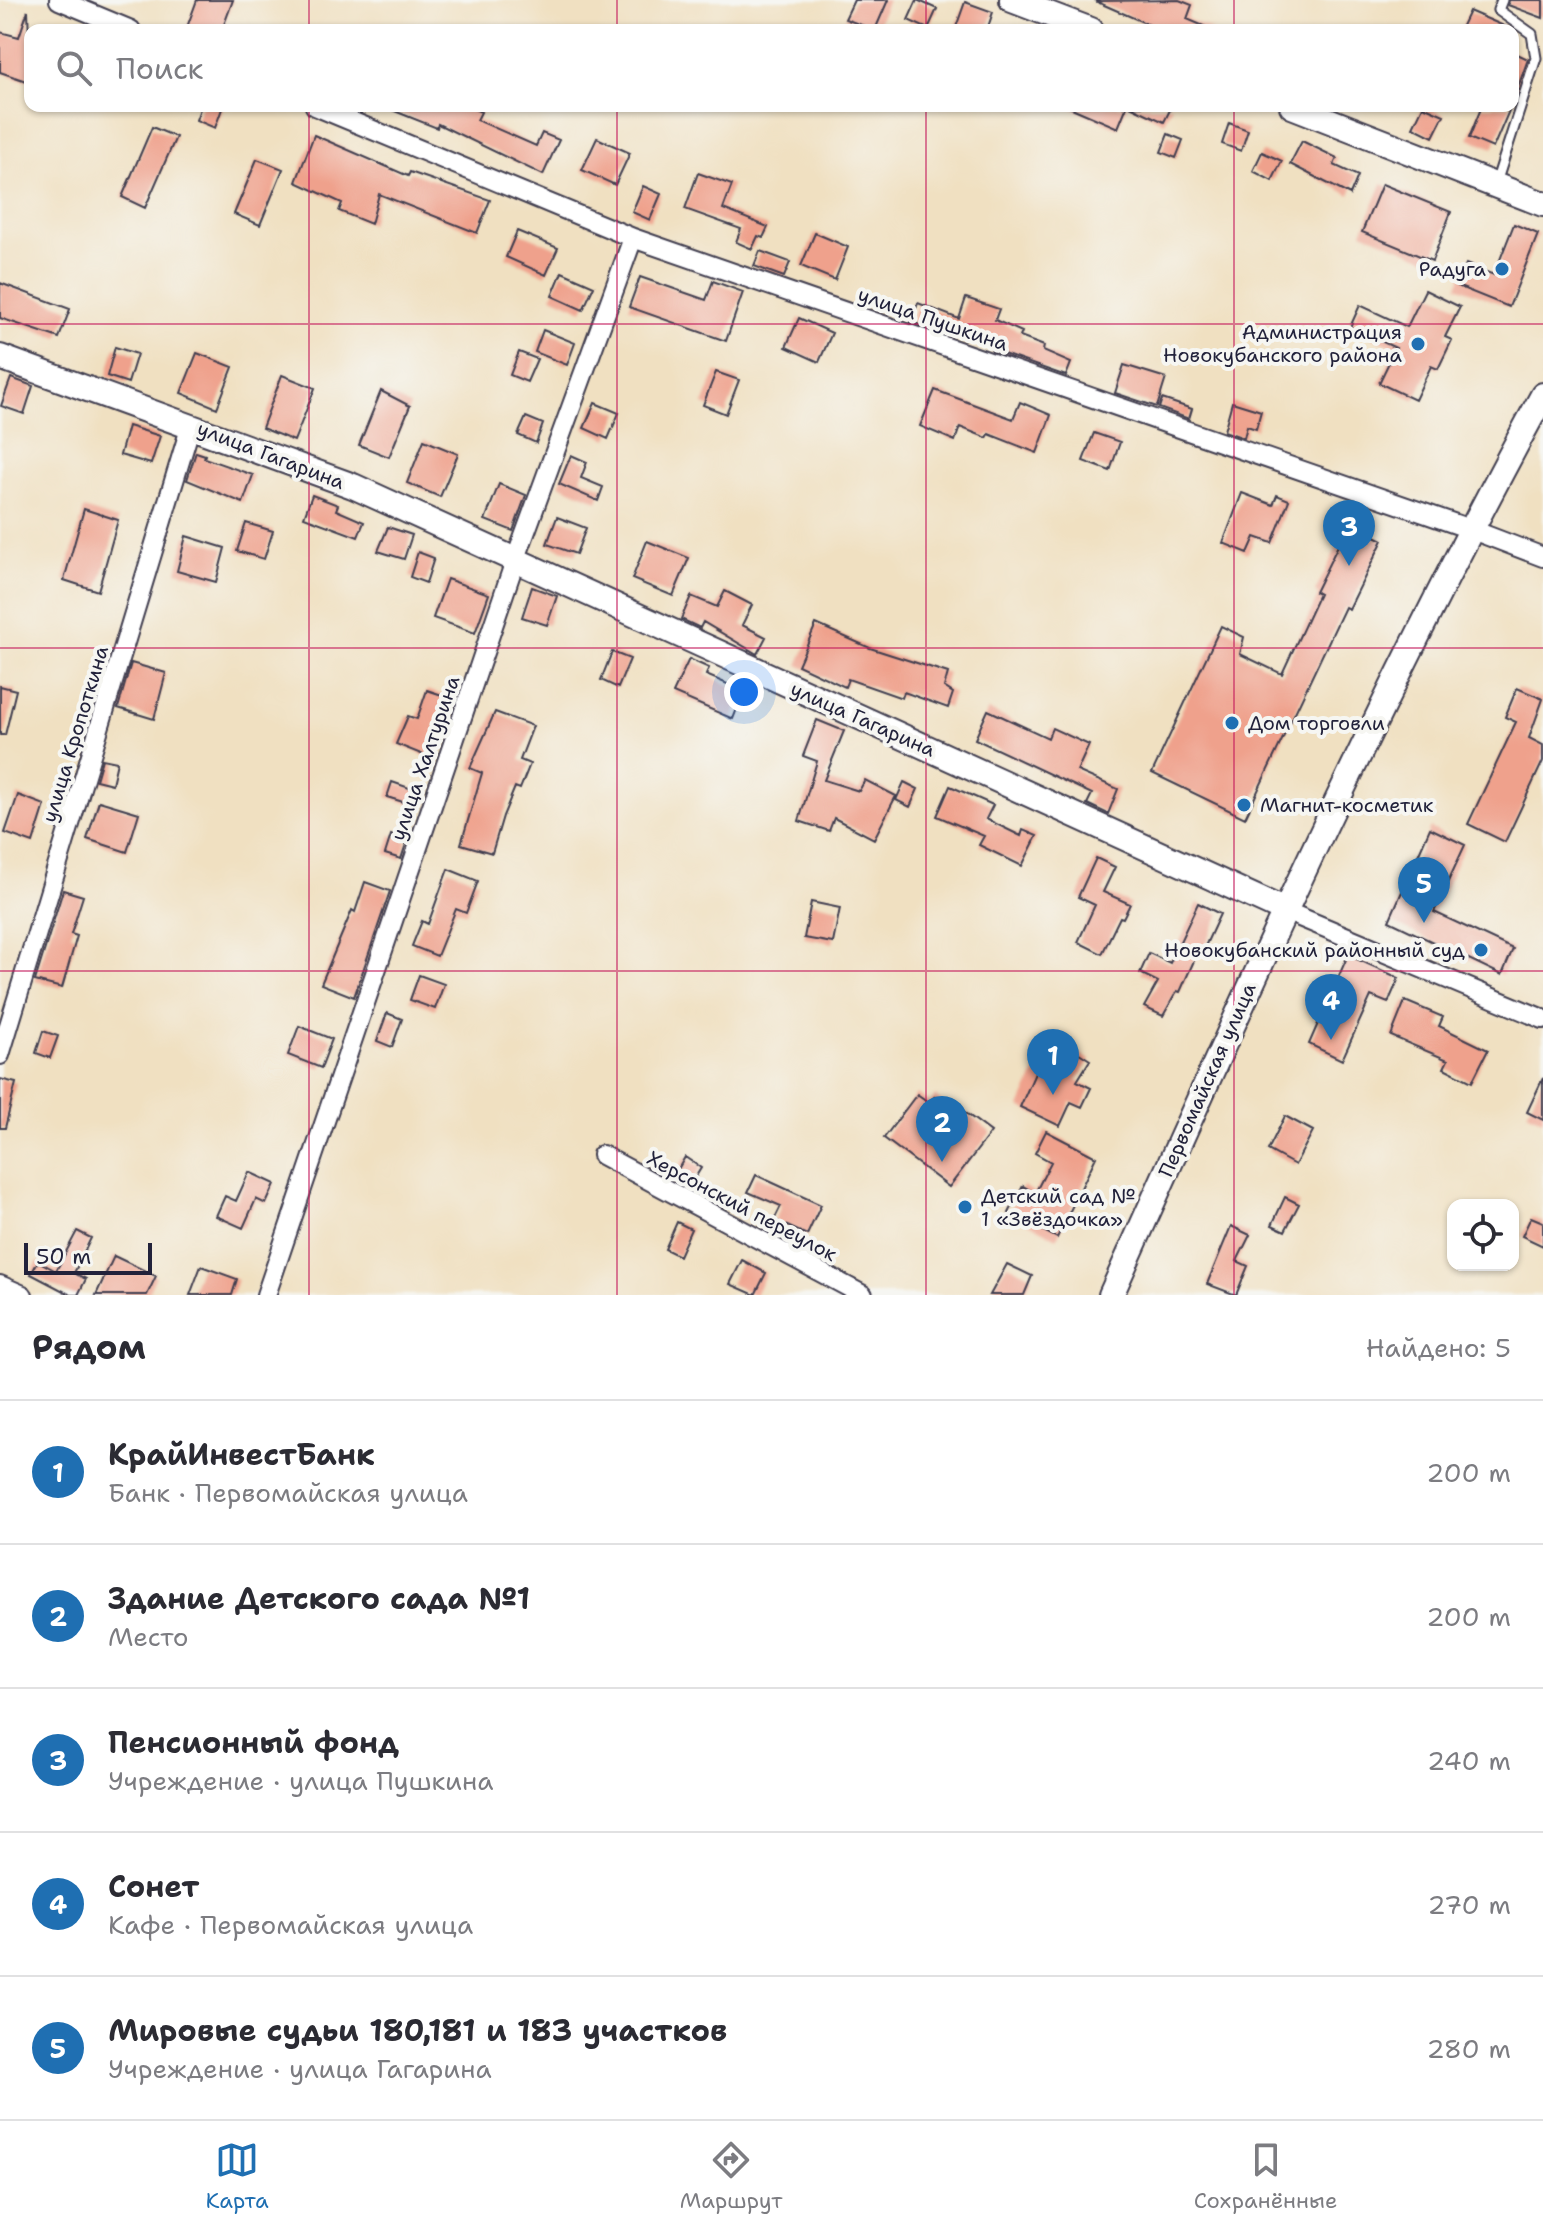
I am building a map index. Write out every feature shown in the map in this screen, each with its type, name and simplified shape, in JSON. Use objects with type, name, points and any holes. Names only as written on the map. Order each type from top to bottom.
[{"type":"street","points":[[59,0],[117,24]]},
{"type":"street","points":[[1012,0],[1075,24]]},
{"type":"street","name":"улица Пушкина","points":[[329,112],[633,238],[1543,557]]},
{"type":"street","points":[[1308,112],[1496,183],[1543,204]]},
{"type":"street","name":"улица Халтурина","points":[[266,1295],[515,561],[633,238]]},
{"type":"street","name":"улица Гагарина","points":[[0,357],[353,486],[1283,910],[1543,1019]]},
{"type":"street","name":"Первомайская улица","points":[[1111,1295],[1283,910],[1470,529],[1543,395]]},
{"type":"street","name":"улица Кропоткина","points":[[0,1055],[191,425]]},
{"type":"street","name":"Херсонский переулок","points":[[602,1155],[863,1295]]},
{"type":"street","points":[[0,1285],[23,1295]]},
{"type":"lane","points":[[1502,0],[1498,10],[1518,24]]},
{"type":"lane","points":[[1519,25],[1532,34],[1536,58],[1519,111]]},
{"type":"lane","points":[[1496,183],[1519,112]]},
{"type":"building","points":[[197,0],[233,0],[224,24],[188,24]]},
{"type":"building","points":[[854,0],[888,0],[878,24],[859,24],[845,19]]},
{"type":"building","points":[[917,0],[937,9],[930,24],[908,20]]},
{"type":"building","points":[[1179,0],[1192,5],[1187,19],[1199,24],[1147,24],[1095,1]]},
{"type":"building","points":[[1509,0],[1543,0],[1543,18],[1508,5]]},
{"type":"building","points":[[965,2],[993,12],[989,24],[957,24]]},
{"type":"building","points":[[28,10],[28,24],[24,24],[24,80],[0,72],[0,32],[19,37]]},
{"type":"building","points":[[1469,11],[1499,24],[1463,24]]},
{"type":"building","points":[[1519,55],[1528,59],[1519,84]]},
{"type":"building","points":[[199,112],[221,112],[215,128],[196,120]]},
{"type":"building","points":[[397,112],[481,112],[477,120],[536,146],[542,133],[559,140],[543,175],[438,124],[437,128]]},
{"type":"building","points":[[1081,112],[1125,112],[1118,128]]},
{"type":"building","points":[[1143,112],[1169,112],[1164,122]]},
{"type":"building","points":[[1420,112],[1444,115],[1433,137],[1413,127]]},
{"type":"building","points":[[1480,112],[1508,112],[1493,148],[1469,138]]},
{"type":"building","points":[[1229,123],[1248,130],[1241,151],[1222,144]]},
{"type":"building","points":[[152,127],[176,137],[145,208],[122,197]]},
{"type":"building","points":[[1168,134],[1183,140],[1176,158],[1161,152]]},
{"type":"building","points":[[314,135],[408,176],[410,172],[490,200],[477,233],[379,194],[371,224],[339,211],[342,203],[296,182]]},
{"type":"building","points":[[597,138],[630,153],[615,185],[582,170]]},
{"type":"building","points":[[1302,141],[1337,158],[1334,165],[1358,176],[1350,195],[1290,164]]},
{"type":"building","points":[[1262,152],[1282,161],[1272,181],[1253,171]]},
{"type":"building","points":[[257,159],[283,169],[260,225],[234,214]]},
{"type":"building","points":[[698,173],[732,185],[723,209],[768,227],[763,238],[758,236],[752,249],[736,242],[741,229],[685,209]]},
{"type":"building","points":[[1382,184],[1451,212],[1432,261],[1362,232]]},
{"type":"building","points":[[643,186],[661,194],[650,220],[632,212]]},
{"type":"building","points":[[1514,224],[1538,234],[1509,307],[1457,286],[1466,264],[1494,275]]},
{"type":"building","points":[[517,231],[558,248],[546,275],[506,257]]},
{"type":"building","points":[[815,233],[848,247],[835,280],[801,266]]},
{"type":"building","points":[[760,251],[790,262],[784,277],[754,266]]},
{"type":"building","points":[[562,272],[594,286],[583,310],[552,296]]},
{"type":"building","points":[[640,277],[706,300],[713,281],[743,292],[726,341],[629,307]]},
{"type":"building","points":[[0,283],[70,309],[59,338],[0,318]]},
{"type":"building","name":"Администрация Новокубанского района","points":[[1425,290],[1460,307],[1445,337],[1452,340],[1438,369],[1431,366],[1415,400],[1379,383],[1396,348],[1350,327],[1360,305],[1407,327]]},
{"type":"building","points":[[966,298],[999,309],[995,320],[1022,332],[1020,337],[1044,346],[1043,351],[1071,363],[1066,376],[992,350],[995,344],[935,324],[933,329],[911,322],[918,303],[959,319]]},
{"type":"building","points":[[799,318],[832,333],[819,362],[786,347]]},
{"type":"building","points":[[543,330],[575,343],[567,365],[535,352]]},
{"type":"building","points":[[115,347],[137,354],[128,383],[107,376]]},
{"type":"building","points":[[519,352],[537,359],[527,382],[510,375]]},
{"type":"building","points":[[197,353],[233,367],[217,408],[181,393]]},
{"type":"building","points":[[1124,365],[1166,378],[1157,407],[1115,393]]},
{"type":"building","points":[[716,372],[739,380],[726,414],[703,405]]},
{"type":"building","points":[[282,375],[315,388],[294,441],[262,428]]},
{"type":"building","points":[[11,378],[33,386],[24,414],[1,406]]},
{"type":"building","points":[[935,390],[1013,419],[1020,402],[1051,415],[1037,453],[989,434],[987,438],[960,427],[955,441],[920,426]]},
{"type":"building","points":[[381,391],[410,406],[389,457],[359,445]]},
{"type":"building","points":[[1162,399],[1192,409],[1189,419],[1159,408]]},
{"type":"building","points":[[1232,402],[1261,411],[1256,429],[1247,426],[1244,438],[1224,431]]},
{"type":"building","points":[[595,403],[619,413],[608,439],[584,428]]},
{"type":"building","points":[[526,417],[543,424],[536,443],[518,435]]},
{"type":"building","points":[[128,426],[160,436],[151,464],[120,455]]},
{"type":"building","points":[[1094,433],[1120,442],[1110,471],[1083,461]]},
{"type":"building","points":[[424,440],[458,454],[440,497],[407,483]]},
{"type":"building","points":[[196,452],[205,455],[204,458],[253,475],[243,503],[187,480]]},
{"type":"building","points":[[571,455],[587,462],[581,478],[603,487],[598,501],[559,484]]},
{"type":"building","points":[[499,484],[526,495],[513,531],[485,520]]},
{"type":"building","points":[[1242,493],[1273,505],[1277,495],[1289,500],[1272,543],[1255,537],[1248,553],[1223,543]]},
{"type":"building","points":[[312,495],[338,505],[336,510],[364,522],[358,537],[304,517]]},
{"type":"building","points":[[84,509],[118,520],[98,591],[64,580]]},
{"type":"building","points":[[557,517],[586,528],[576,554],[547,544]]},
{"type":"building","points":[[246,523],[273,531],[264,559],[237,551]]},
{"type":"building","name":"Дом торговли","points":[[1349,523],[1383,540],[1349,609],[1345,607],[1245,818],[1152,773],[1221,626],[1244,637],[1240,654],[1282,674],[1319,594],[1315,592]]},
{"type":"building","points":[[388,527],[412,535],[404,559],[378,551]]},
{"type":"building","points":[[186,536],[225,548],[216,582],[177,571]]},
{"type":"building","points":[[647,541],[689,558],[673,596],[632,579]]},
{"type":"building","points":[[418,552],[434,558],[426,583],[410,577]]},
{"type":"building","points":[[447,579],[489,594],[475,633],[433,618]]},
{"type":"building","points":[[532,587],[557,596],[547,625],[522,617]]},
{"type":"building","points":[[725,591],[752,605],[742,625],[766,637],[757,654],[703,622],[700,628],[681,619],[691,596],[717,607]]},
{"type":"building","points":[[816,624],[870,648],[948,673],[944,687],[953,693],[948,708],[904,692],[902,698],[848,679],[845,687],[798,665]]},
{"type":"building","points":[[612,652],[630,659],[618,688],[601,680]]},
{"type":"building","points":[[689,659],[709,668],[706,675],[744,691],[733,719],[673,693]]},
{"type":"building","points":[[131,663],[166,673],[154,719],[118,708]]},
{"type":"building","points":[[0,686],[16,690],[5,735],[0,735]]},
{"type":"building","points":[[1517,688],[1543,699],[1529,738],[1543,745],[1543,761],[1505,842],[1468,824],[1516,722],[1505,717]]},
{"type":"building","points":[[427,690],[445,696],[435,727],[443,730],[431,758],[396,744],[408,716],[417,719]]},
{"type":"building","points":[[988,710],[1048,738],[1052,728],[1089,745],[1077,771],[1118,789],[1108,814],[1087,804],[1092,794],[975,739]]},
{"type":"building","points":[[495,712],[533,726],[520,760],[530,764],[520,789],[515,787],[492,853],[461,844],[482,773],[470,768]]},
{"type":"building","points":[[817,720],[844,731],[824,780],[859,791],[865,780],[896,796],[874,839],[834,818],[829,831],[799,821],[817,761],[803,756]]},
{"type":"building","points":[[102,759],[117,762],[112,784],[96,780]]},
{"type":"building","points":[[392,782],[421,792],[416,806],[387,797]]},
{"type":"building","points":[[904,782],[918,789],[910,807],[896,800]]},
{"type":"building","points":[[950,786],[993,805],[986,819],[1021,836],[1023,830],[1037,836],[1022,866],[979,845],[984,836],[937,816]]},
{"type":"building","points":[[18,795],[45,805],[33,843],[5,833]]},
{"type":"building","points":[[99,801],[139,813],[127,852],[87,839]]},
{"type":"building","points":[[1430,828],[1465,845],[1434,912],[1513,949],[1502,975],[1389,921]]},
{"type":"building","points":[[391,835],[407,841],[401,859],[385,854]]},
{"type":"building","points":[[1096,858],[1115,867],[1103,892],[1130,904],[1102,954],[1078,942],[1095,905],[1078,897]]},
{"type":"building","points":[[448,869],[478,881],[466,913],[456,909],[437,956],[412,946],[422,921],[428,924]]},
{"type":"building","points":[[365,882],[390,891],[354,997],[321,984],[352,910],[355,912]]},
{"type":"building","points":[[63,890],[83,896],[71,934],[77,936],[62,988],[35,981]]},
{"type":"building","points":[[811,902],[840,908],[833,943],[804,938]]},
{"type":"building","points":[[1198,903],[1220,914],[1201,955],[1197,954],[1180,992],[1177,991],[1163,1016],[1144,1007],[1158,982],[1140,973],[1149,953],[1170,963]]},
{"type":"building","points":[[1348,955],[1399,978],[1388,1003],[1371,996],[1342,1060],[1309,1044]]},
{"type":"building","points":[[419,975],[444,984],[435,1009],[410,1000]]},
{"type":"building","points":[[1405,1001],[1443,1017],[1439,1026],[1488,1050],[1472,1082],[1444,1068],[1448,1060],[1391,1036]]},
{"type":"building","points":[[387,1013],[402,1019],[392,1047],[377,1041]]},
{"type":"building","points":[[299,1026],[332,1039],[321,1068],[288,1055]]},
{"type":"building","points":[[43,1031],[58,1036],[50,1058],[36,1053]]},
{"type":"building","points":[[1065,1044],[1090,1060],[1077,1081],[1091,1088],[1082,1107],[1071,1102],[1060,1126],[1020,1107],[1039,1064],[1049,1069]]},
{"type":"building","points":[[1543,1078],[1543,1120],[1527,1112]]},
{"type":"building","points":[[0,1079],[16,1083],[5,1128],[0,1128]]},
{"type":"building","points":[[917,1094],[930,1103],[935,1096],[956,1112],[959,1108],[991,1132],[949,1187],[884,1138]]},
{"type":"building","points":[[1285,1116],[1313,1131],[1295,1165],[1268,1150]]},
{"type":"building","points":[[1046,1131],[1096,1157],[1057,1238],[1009,1213],[1023,1186],[1035,1193],[1051,1162],[1035,1153]]},
{"type":"building","points":[[685,1157],[701,1168],[690,1186],[674,1176]]},
{"type":"building","points":[[249,1172],[275,1184],[266,1204],[256,1199],[243,1228],[216,1216],[225,1196],[236,1201]]},
{"type":"building","points":[[756,1175],[821,1205],[807,1235],[774,1220],[781,1206],[748,1192]]},
{"type":"building","points":[[1285,1197],[1299,1204],[1285,1231],[1272,1225]]},
{"type":"building","points":[[1531,1217],[1543,1222],[1543,1246],[1522,1236]]},
{"type":"building","points":[[677,1222],[691,1229],[679,1256],[665,1249]]},
{"type":"building","points":[[1231,1226],[1250,1235],[1237,1261],[1248,1266],[1236,1295],[1207,1284]]},
{"type":"building","points":[[77,1231],[91,1238],[74,1273],[86,1279],[78,1295],[71,1295],[31,1274],[38,1261],[56,1271]]},
{"type":"building","points":[[114,1256],[156,1276],[147,1295],[96,1295]]},
{"type":"building","points":[[742,1260],[766,1273],[755,1295],[730,1284]]},
{"type":"building","points":[[1007,1264],[1032,1276],[1024,1295],[990,1295]]},
{"type":"building","points":[[201,1266],[237,1279],[232,1295],[190,1295]]},
{"type":"place","name":"Радуга","points":[[1502,269]]},
{"type":"place","name":"Администрация Новокубанского района","points":[[1418,344]]},
{"type":"place","name":"Пенсионный фонд","points":[[1349,566]]},
{"type":"place","name":"Дом торговли","points":[[1232,723]]},
{"type":"place","name":"Магнит-косметик","points":[[1244,805]]},
{"type":"place","name":"Мировые судьи 180,181 и 183 участков","points":[[1424,923]]},
{"type":"place","name":"Новокубанский районный суд","points":[[1481,950]]},
{"type":"place","name":"Сонет","points":[[1331,1040]]},
{"type":"place","name":"КрайИнвестБанк","points":[[1053,1095]]},
{"type":"place","name":"Здание Детского сада №1","points":[[942,1162]]},
{"type":"place","name":"Детский сад № 1 «Звёздочка»","points":[[965,1207]]}]
